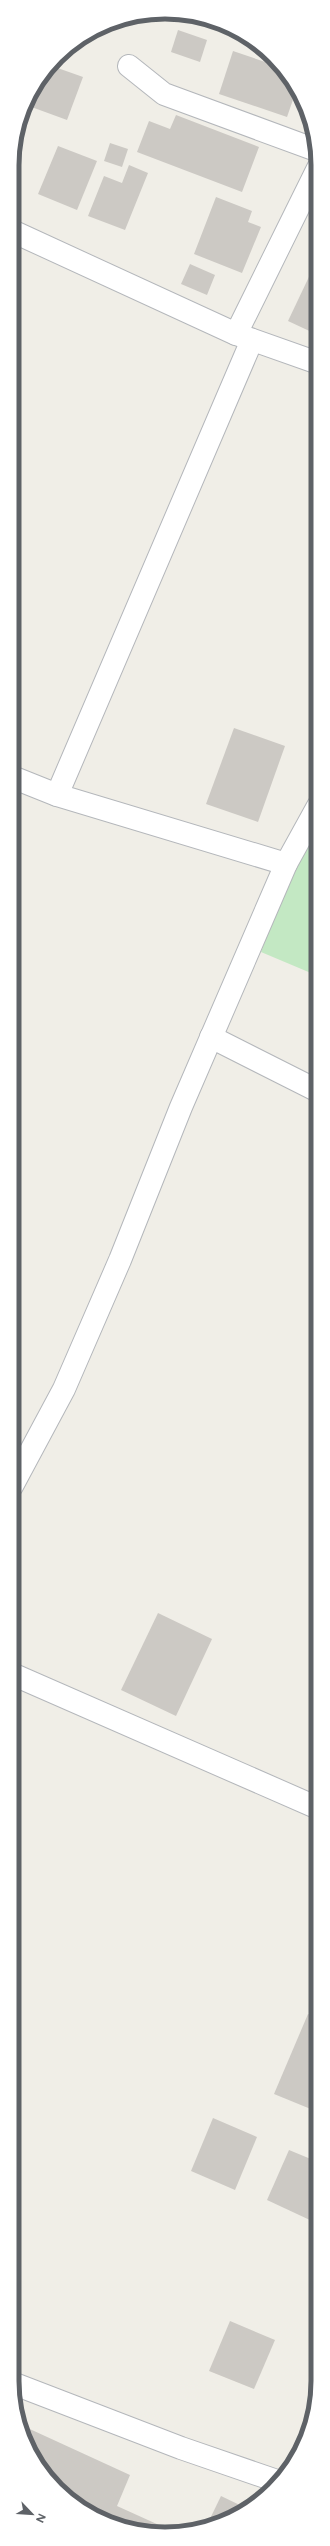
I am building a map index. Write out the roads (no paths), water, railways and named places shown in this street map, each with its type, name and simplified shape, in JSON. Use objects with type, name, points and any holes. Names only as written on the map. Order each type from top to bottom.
[{"type":"street","points":[[129,66],[164,94],[310,148]]},
{"type":"street","points":[[57,795],[244,337],[311,184]]},
{"type":"street","points":[[19,234],[244,337],[311,361]]},
{"type":"street","points":[[19,780],[57,795],[286,864]]},
{"type":"street","points":[[19,1473],[64,1389],[120,1260],[211,1037],[286,864],[311,819]]},
{"type":"street","points":[[211,1037],[311,1087]]},
{"type":"street","points":[[19,1677],[311,1805]]},
{"type":"street","points":[[19,2386],[181,2448],[273,2479]]}]
